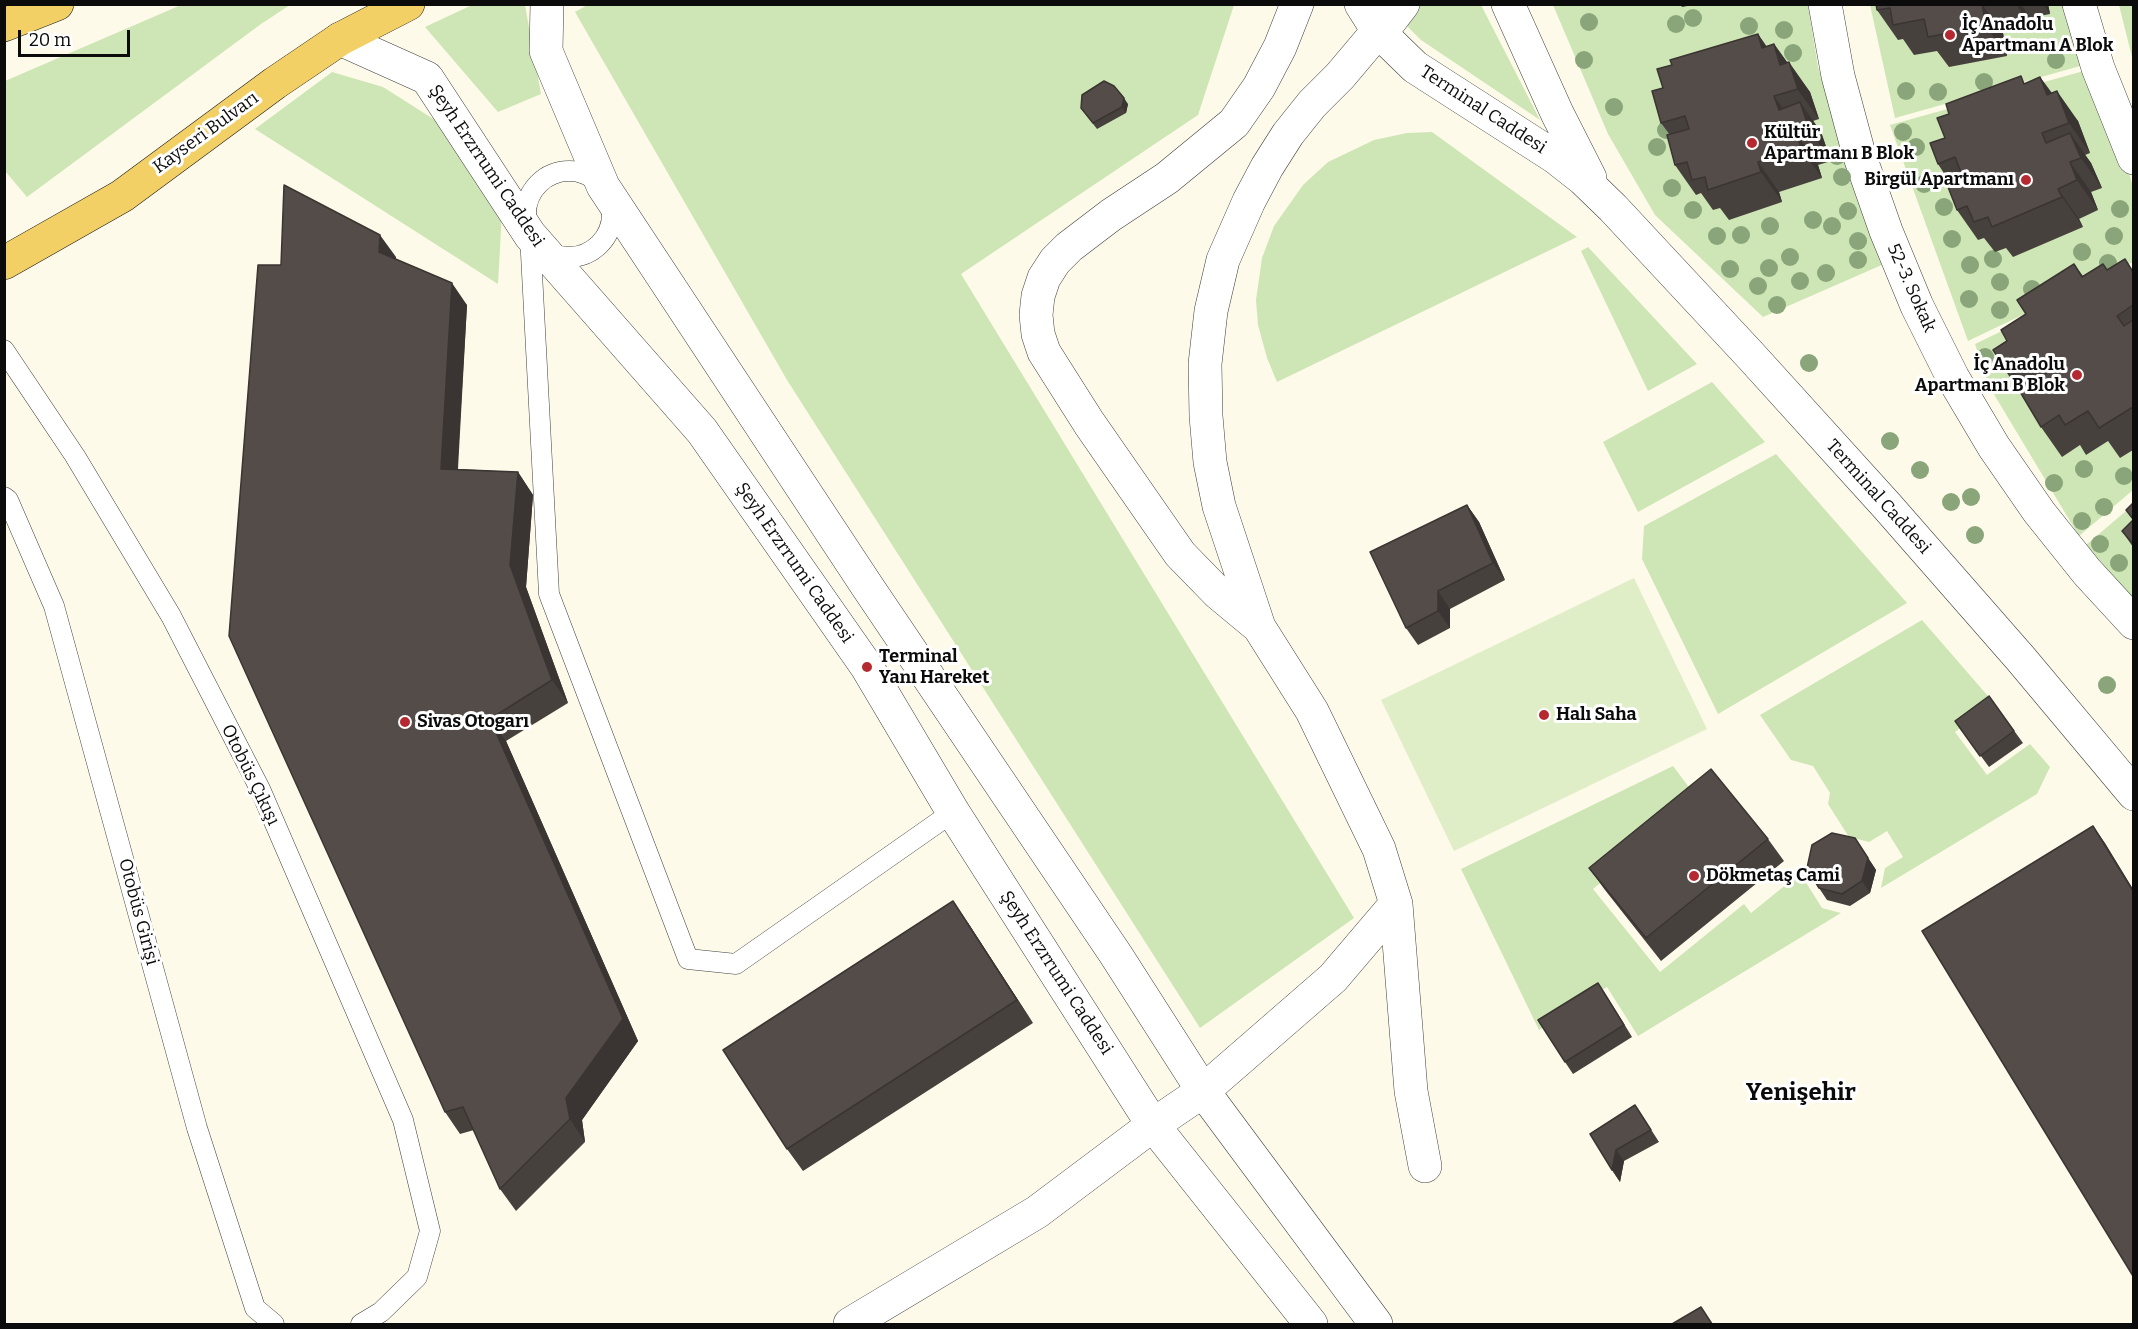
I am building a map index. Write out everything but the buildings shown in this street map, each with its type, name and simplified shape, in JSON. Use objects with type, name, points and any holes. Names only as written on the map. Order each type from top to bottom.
[{"type":"main road","points":[[4,25],[57,4]]},
{"type":"main road","name":"Kayseri Bulvarı","points":[[4,263],[122,196],[275,83],[340,39],[408,4]]},
{"type":"street","points":[[547,4],[546,51],[603,186],[874,596],[1116,955],[1203,1091],[1376,1324]]},
{"type":"street","points":[[1259,627],[1218,593],[1180,554],[1089,423],[1044,352],[1038,334],[1036,315],[1038,296],[1044,278],[1055,261],[1069,247],[1111,215],[1167,178],[1234,123],[1259,87],[1280,47],[1297,4]]},
{"type":"street","points":[[1403,4],[1390,21],[1370,18],[1340,76],[1312,104],[1288,134],[1267,167],[1223,260],[1211,311],[1205,364],[1210,462],[1219,506],[1259,627],[1312,711],[1379,849],[1396,904],[1411,1091],[1425,1166]]},
{"type":"street","name":"Terminal Caddesi","points":[[1508,4],[1581,164],[1594,184],[1613,208],[1887,506],[2021,659],[2133,794]]},
{"type":"street","name":"52-3. Sokak","points":[[1825,4],[1838,76],[1859,154],[1886,231],[1922,316],[1953,378],[1994,447],[2039,512],[2086,573],[2133,623]]},
{"type":"street","points":[[2079,4],[2098,68],[2133,158]]},
{"type":"street","name":"Terminal Caddesi","points":[[1370,18],[1415,67],[1555,157],[1613,208]]},
{"type":"street","name":"Şeyh Erzrrumi Caddesi","points":[[340,39],[427,78],[530,235],[702,431],[867,667],[953,812],[1153,1125],[1311,1324]]},
{"type":"street","points":[[850,1324],[1037,1212],[1153,1125],[1203,1091],[1333,978],[1396,904]]},
{"type":"lane","points":[[530,235],[551,254],[565,258],[580,256],[593,250],[603,241],[610,228],[611,206],[603,186],[592,177],[564,170],[551,174],[539,182],[530,193],[525,207],[525,221],[530,235],[549,594],[688,959],[736,964],[953,812]]},
{"type":"lane","name":"Otobüs Çıkışı","points":[[4,350],[75,456],[171,616],[260,789],[403,1120],[430,1230],[417,1277],[381,1312],[361,1324]]},
{"type":"lane","name":"Otobüs Girişi","points":[[4,497],[8,500],[54,606],[197,1128],[255,1308],[274,1324]]},
{"type":"green space","points":[[589,4],[1234,5],[1198,115],[961,274],[1354,918],[1200,1028],[787,380],[575,12]]},
{"type":"green space","points":[[181,5],[290,5],[27,197],[5,171],[5,81]]},
{"type":"green space","points":[[472,5],[525,5],[541,94],[498,112],[425,27]]},
{"type":"green space","points":[[1421,5],[1481,5],[1540,120],[1421,40],[1406,25]]},
{"type":"green space","points":[[1553,5],[1808,5],[1818,67],[1884,264],[1763,317],[1655,215],[1608,134]]},
{"type":"green space","points":[[1870,5],[2073,5],[2091,63],[1895,118]]},
{"type":"green space","points":[[2119,5],[2133,5],[2133,61]]},
{"type":"green space","points":[[2098,67],[2133,187],[2133,262],[1968,341],[1890,125]]},
{"type":"green space","points":[[332,72],[383,87],[435,120],[502,211],[498,284],[255,129]]},
{"type":"green space","points":[[1432,132],[1577,237],[1277,382],[1267,358],[1258,325],[1256,300],[1262,258],[1274,226],[1303,185],[1328,162],[1374,140],[1407,133]]},
{"type":"green space","points":[[1588,247],[1697,364],[1648,391],[1581,251]]},
{"type":"green space","points":[[2133,268],[2133,490],[2079,536],[1989,386],[1975,344]]},
{"type":"green space","points":[[1712,382],[1765,442],[1638,512],[1603,442]]},
{"type":"green space","points":[[1776,454],[1907,603],[1718,714],[1642,559],[1644,526]]},
{"type":"green space","points":[[2133,505],[2133,599],[2086,545]]},
{"type":"green space","name":"Halı Saha","points":[[1634,578],[1707,729],[1454,851],[1381,700]]},
{"type":"green space","points":[[1922,620],[1994,703],[1955,732],[1987,775],[2030,744],[2050,767],[2037,794],[1881,888],[1885,868],[1903,857],[1887,831],[1869,842],[1849,837],[1828,804],[1830,793],[1813,766],[1791,760],[1760,715]]},
{"type":"green space","points":[[1673,766],[1700,802],[1593,889],[1660,972],[1744,904],[1751,913],[1809,866],[1805,881],[1822,908],[1841,913],[1638,1036],[1607,987],[1539,1030],[1461,869]]},
{"type":"place","name":"İç Anadolu Apartmanı A Blok","points":[[1950,35]]},
{"type":"place","name":"Kültür Apartmanı B Blok","points":[[1752,143]]},
{"type":"place","name":"Birgül Apartmanı","points":[[2026,180]]},
{"type":"place","name":"İç Anadolu Apartmanı B Blok","points":[[2077,375]]},
{"type":"place","name":"Terminal Yanı Hareket","points":[[867,667]]},
{"type":"place","name":"Halı Saha","points":[[1544,715]]},
{"type":"place","name":"Sivas Otogarı","points":[[405,722]]},
{"type":"place","name":"Dökmetaş Cami","points":[[1694,876]]},
{"type":"district","name":"Yenişehir","points":[[1801,1093]]}]
